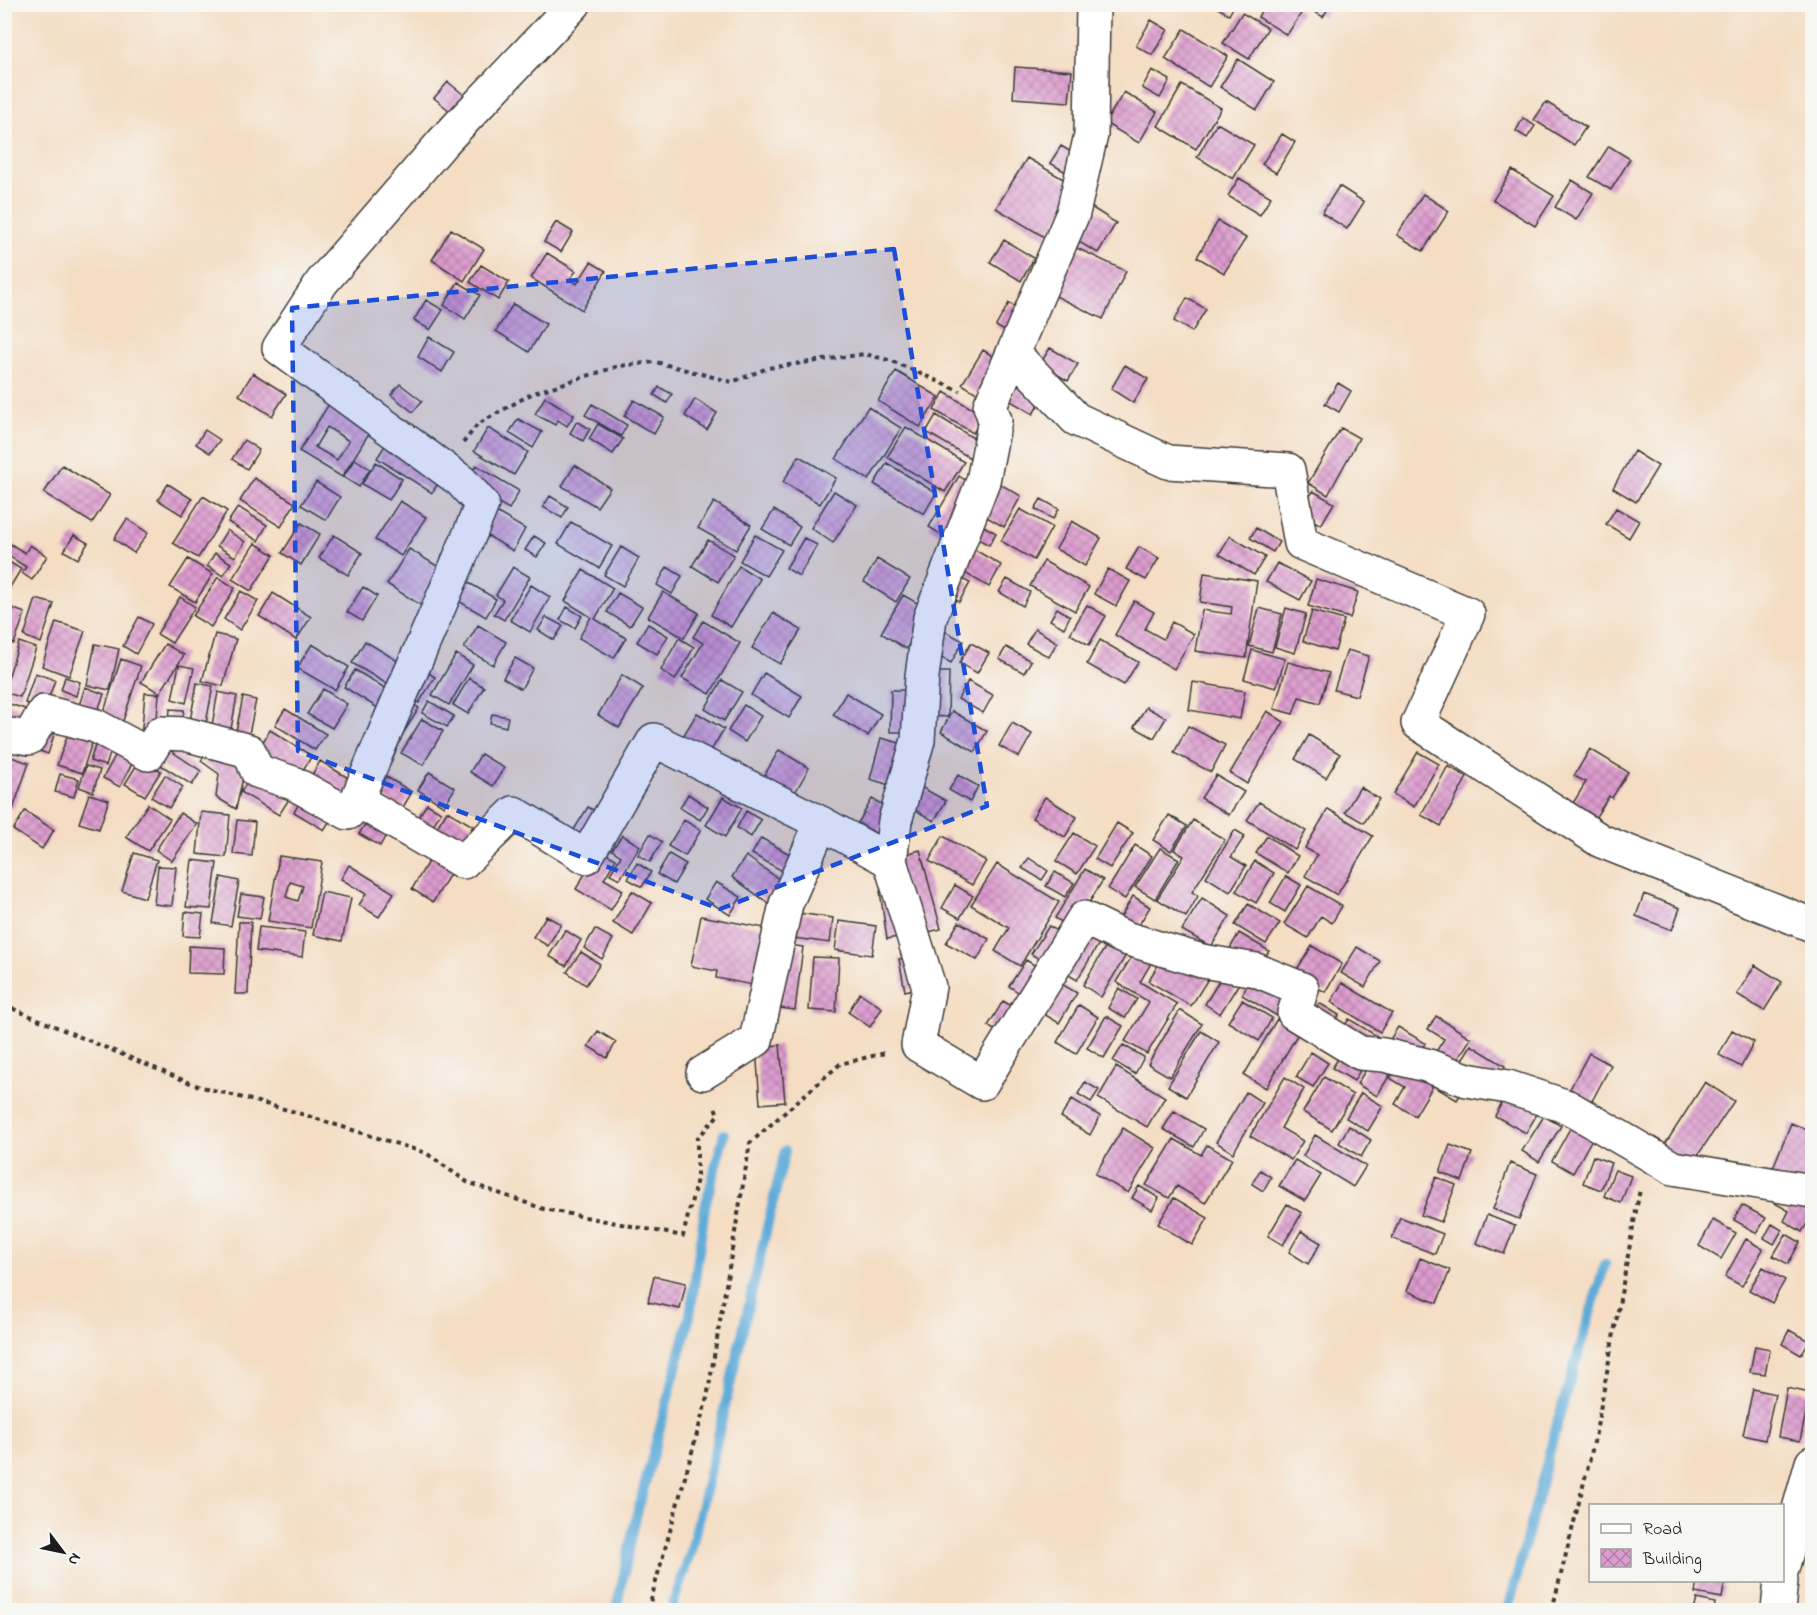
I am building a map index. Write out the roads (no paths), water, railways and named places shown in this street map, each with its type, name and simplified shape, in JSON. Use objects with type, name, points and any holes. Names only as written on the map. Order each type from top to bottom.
[{"type":"street","points":[[4,734],[29,738],[44,712],[96,726],[148,754],[161,733],[184,734],[249,751],[257,771],[293,783],[348,813],[357,800],[482,504],[461,481],[279,348],[322,282],[444,142],[574,4]]},
{"type":"street","points":[[1093,4],[1091,135],[1073,213],[990,406],[995,420],[983,482],[930,618],[922,676],[918,740],[895,821],[890,861],[929,987],[918,1044],[982,1083],[1084,918],[1125,938],[1202,961],[1256,970],[1302,989],[1294,1013],[1360,1053],[1384,1055],[1426,1065],[1467,1080],[1508,1087],[1568,1107],[1673,1168],[1812,1191]]},
{"type":"street","points":[[1013,353],[1076,419],[1168,462],[1288,470],[1301,543],[1468,615],[1418,723],[1601,841],[1812,925]]},
{"type":"street","points":[[357,800],[463,862],[514,813],[586,856],[654,740],[820,823],[890,861]]},
{"type":"street","points":[[703,1073],[756,1040],[786,904],[820,823]]},
{"type":"street","points":[[1784,1562],[1812,1463]]},
{"type":"street","points":[[1778,1611],[1781,1582]]},
{"type":"waterway","points":[[616,1610],[636,1517],[690,1316],[705,1207],[724,1134]]},
{"type":"waterway","points":[[671,1610],[691,1551],[785,1151]]},
{"type":"waterway","points":[[1508,1610],[1558,1420],[1605,1264]]}]
